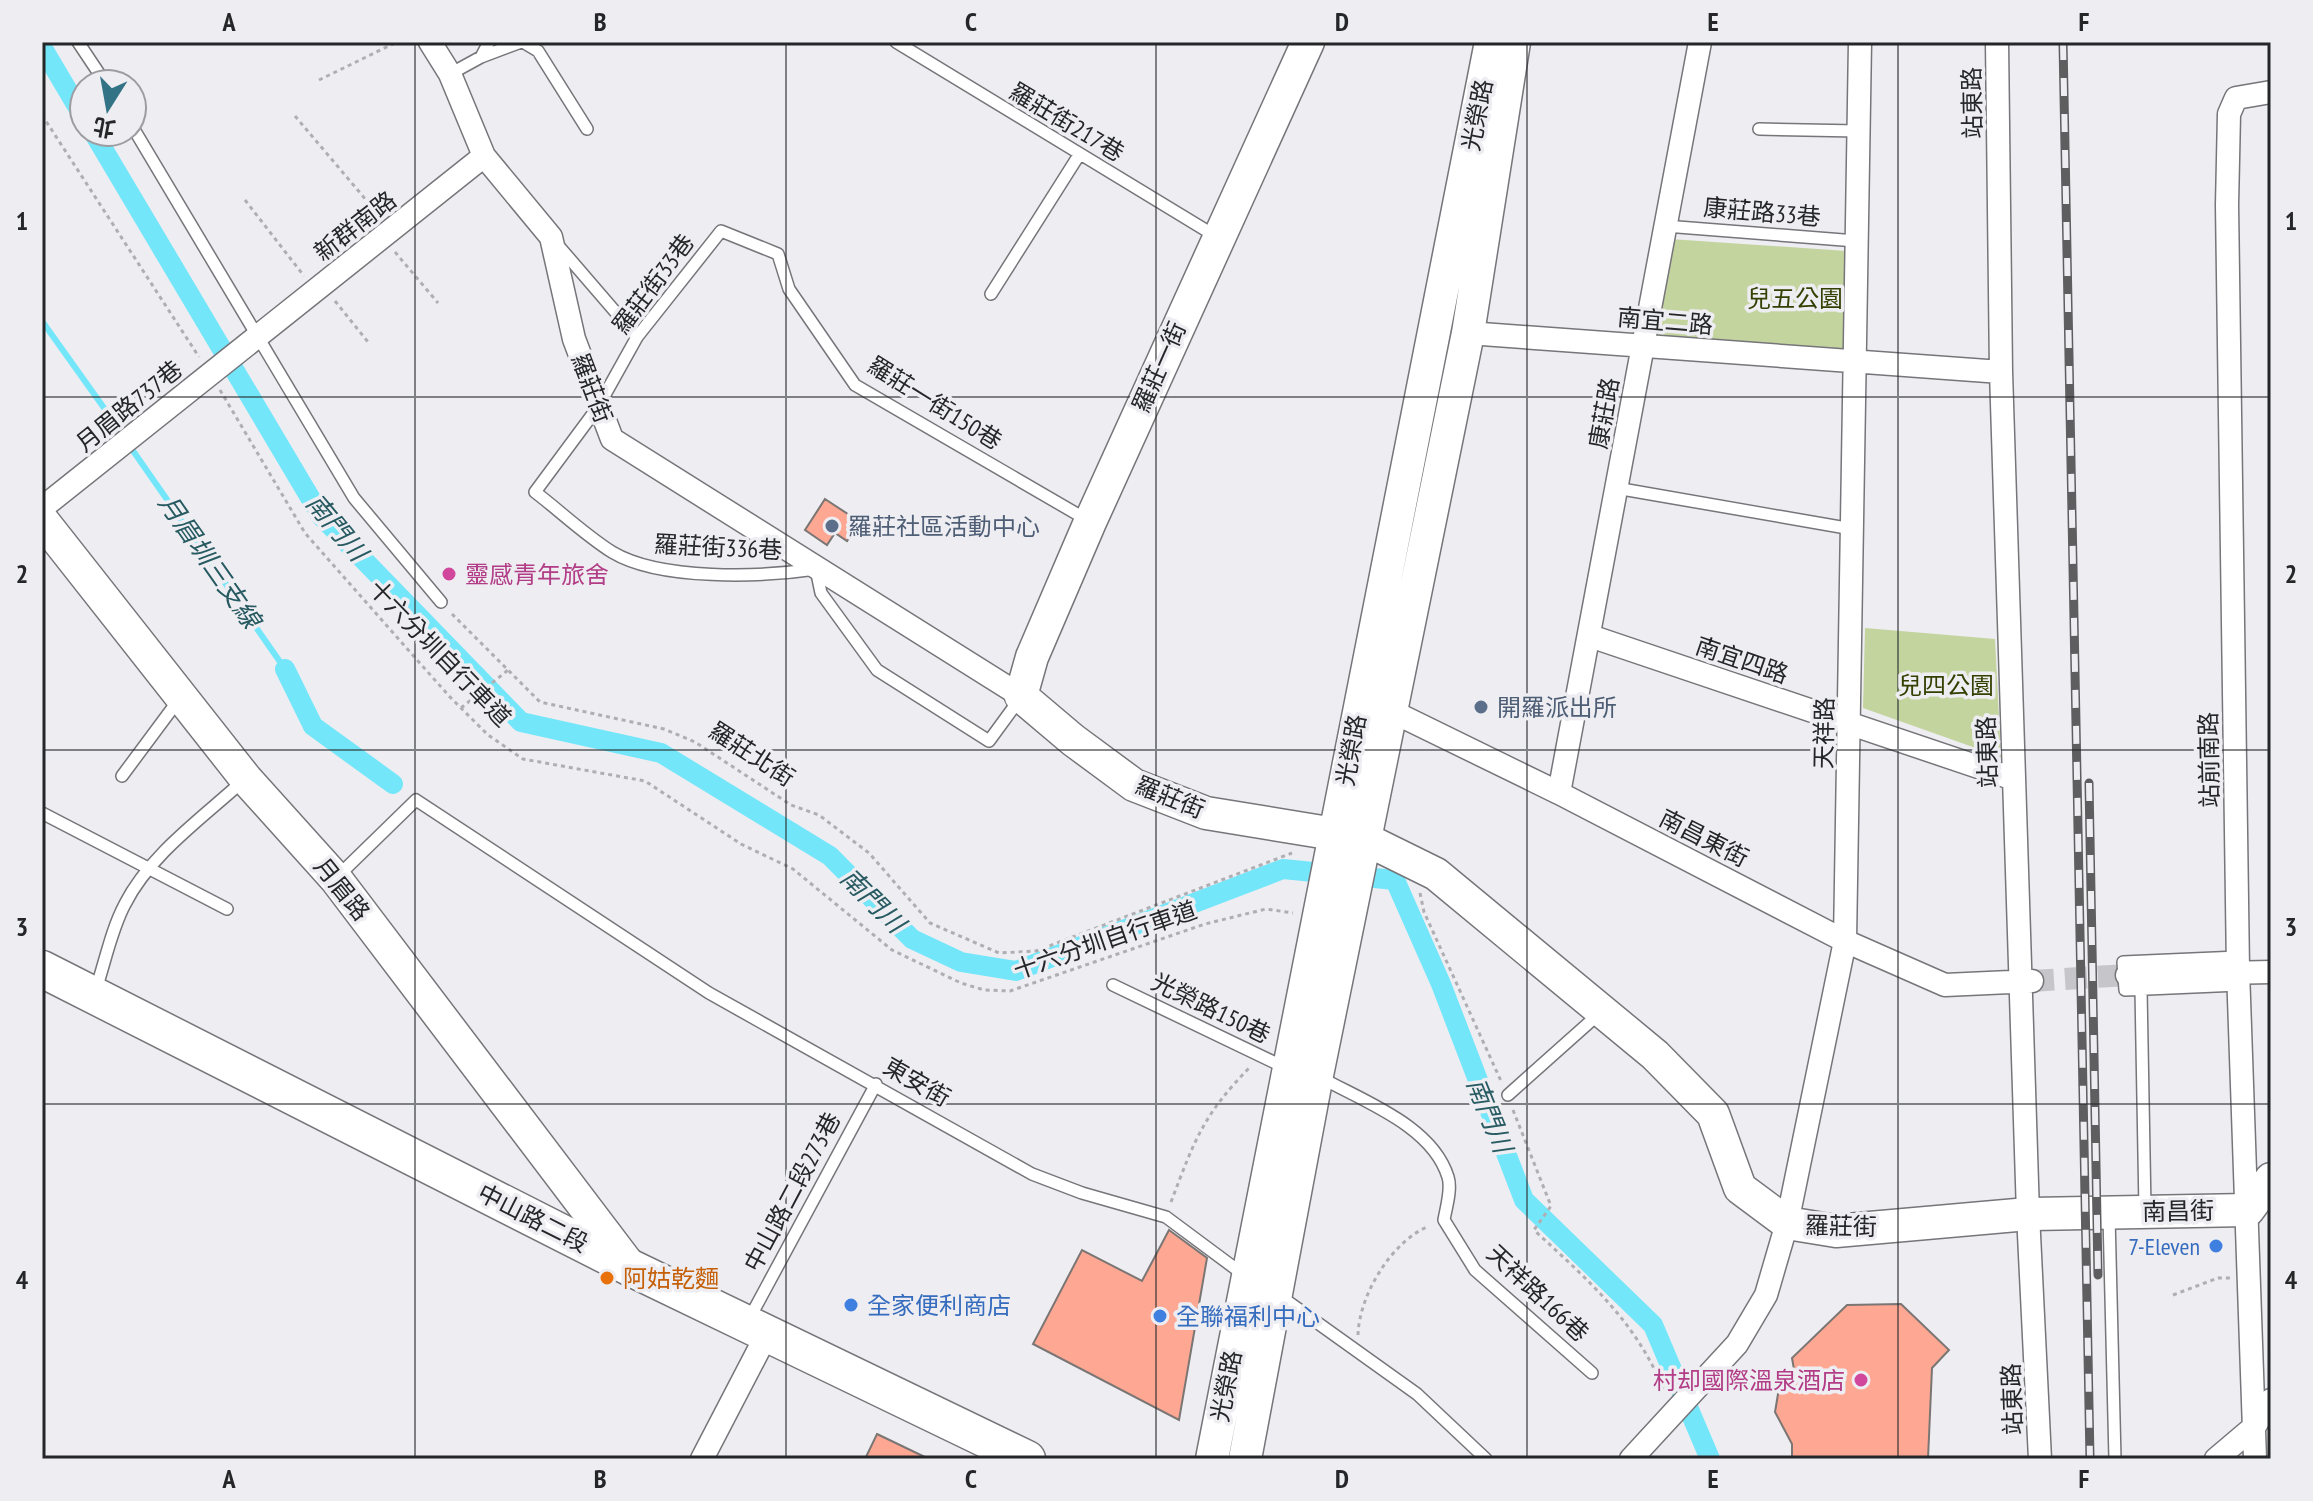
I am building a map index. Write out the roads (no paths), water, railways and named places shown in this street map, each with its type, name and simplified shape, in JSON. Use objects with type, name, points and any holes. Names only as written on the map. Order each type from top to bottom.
[{"type":"main road","name":"中山路二段","points":[[42,969],[631,1268],[758,1326],[1027,1459]]},
{"type":"street","name":"羅莊街","points":[[430,42],[450,74],[484,156],[551,237],[574,339],[612,439],[1021,696],[1053,725],[1134,785],[1206,813],[1351,837],[1436,874],[1655,1055],[1713,1114],[1740,1188],[1787,1223],[1836,1231],[2028,1214],[2109,1213]]},
{"type":"street","name":"羅莊一街","points":[[1021,696],[1032,657],[1090,522],[1308,42]]},
{"type":"street","name":"光榮路","points":[[1375,704],[1468,333],[1493,90],[1491,42]]},
{"type":"street","name":"光榮路","points":[[1289,1067],[1351,837],[1493,90],[1514,42]]},
{"type":"street","name":"康莊路","points":[[1559,793],[1700,42]]},
{"type":"street","name":"天祥路","points":[[1631,1459],[1737,1344],[1766,1295],[1787,1223],[1845,941],[1860,42]]},
{"type":"street","name":"站東路","points":[[1997,42],[2001,372],[2014,779],[2027,981],[2028,1214],[2040,1459]]},
{"type":"street","name":"站前南路","points":[[2255,1459],[2250,1278],[2260,1210],[2239,971],[2229,114],[2236,98],[2271,92]]},
{"type":"street","name":"新群南路","points":[[214,371],[484,156]]},
{"type":"street","name":"南宜二路","points":[[1468,333],[2001,372]]},
{"type":"street","name":"月眉路737巷","points":[[42,508],[214,371]]},
{"type":"street","name":"月眉路","points":[[42,520],[246,779],[336,879],[631,1268]]},
{"type":"street","name":"南宜四路","points":[[1590,636],[2014,779]]},
{"type":"street","name":"南昌東街","points":[[1375,704],[1559,793],[1845,941],[1945,985],[2027,981]]},
{"type":"street","name":"光榮路","points":[[1245,1459],[1289,1067],[1321,916],[1351,837]]},
{"type":"street","points":[[2134,982],[2239,971],[2271,972]]},
{"type":"street","name":"南昌街","points":[[2109,1213],[2260,1210],[2271,1179]]},
{"type":"street","name":"光榮路","points":[[1212,1459],[1263,1286]]},
{"type":"street","points":[[702,1459],[758,1326]]},
{"type":"street","points":[[2216,1459],[2255,1426],[2271,1400]]},
{"type":"lane","points":[[78,42],[95,68]]},
{"type":"lane","points":[[481,57],[489,42]]},
{"type":"lane","points":[[450,74],[481,57],[522,42],[538,51],[587,129]]},
{"type":"lane","name":"羅莊街217巷","points":[[896,42],[1217,237]]},
{"type":"lane","points":[[1480,42],[1493,90]]},
{"type":"lane","points":[[1493,90],[1527,42]]},
{"type":"lane","points":[[1759,129],[1858,131]]},
{"type":"lane","points":[[144,148],[253,340],[354,498],[441,602]]},
{"type":"lane","points":[[991,294],[1079,155]]},
{"type":"lane","name":"康莊路33巷","points":[[1665,226],[1856,241]]},
{"type":"lane","name":"羅莊街33巷","points":[[598,407],[637,337],[721,231]]},
{"type":"lane","name":"羅莊一街150巷","points":[[721,231],[778,254],[789,289],[855,385],[1090,522]]},
{"type":"lane","points":[[551,237],[637,337]]},
{"type":"lane","name":"羅莊街336巷","points":[[598,407],[535,492],[612,552],[648,568],[770,576],[816,569],[821,593],[877,670],[989,741],[1021,696]]},
{"type":"lane","points":[[1616,488],[1852,529]]},
{"type":"lane","points":[[122,776],[181,698]]},
{"type":"lane","points":[[94,995],[124,905],[151,869],[246,779]]},
{"type":"lane","name":"東安街","points":[[336,879],[416,800],[709,993],[1032,1174],[1082,1193],[1166,1217],[1446,1418],[1486,1459]]},
{"type":"lane","points":[[42,813],[227,909]]},
{"type":"lane","points":[[2134,982],[2145,1212]]},
{"type":"lane","name":"光榮路150巷","points":[[1113,985],[1289,1067]]},
{"type":"lane","points":[[1508,1095],[1602,1011]]},
{"type":"lane","name":"天祥路166巷","points":[[1289,1067],[1415,1132],[1436,1151],[1450,1180],[1444,1220],[1475,1270],[1592,1373]]},
{"type":"lane","name":"中山路二段273巷","points":[[758,1326],[876,1084]]},
{"type":"lane","points":[[2109,1213],[2115,1459]]},
{"type":"waterway","name":"南門川","points":[[42,47],[68,91]]},
{"type":"waterway","name":"南門川","points":[[102,148],[321,516],[521,722],[661,753],[830,856],[912,939],[961,962],[1016,971],[1283,869],[1395,880],[1441,984],[1524,1200],[1653,1325],[1710,1459]]},
{"type":"waterway","name":"月眉圳三支線","points":[[42,321],[124,436]]},
{"type":"waterway","name":"月眉圳三支線","points":[[129,445],[285,669]]},
{"type":"waterway","name":"月眉圳三支線","points":[[285,669],[313,726],[393,784]]},
{"type":"tunnel","points":[[2032,981],[2127,975]]},
{"type":"railway","points":[[2063,42],[2090,1459]]},
{"type":"railway","points":[[2089,783],[2098,1275]]},
{"type":"place","name":"羅莊社區活動中心","points":[[832,526]]},
{"type":"place","name":"靈感青年旅舍","points":[[449,574]]},
{"type":"place","name":"開羅派出所","points":[[1481,707]]},
{"type":"place","name":"7-Eleven","points":[[2216,1246]]},
{"type":"place","name":"阿姑乾麵","points":[[607,1278]]},
{"type":"place","name":"全家便利商店","points":[[851,1305]]},
{"type":"place","name":"全聯福利中心","points":[[1160,1316]]},
{"type":"place","name":"村却國際溫泉酒店","points":[[1861,1380]]},
{"type":"park label","name":"兒五公園","points":[[1795,298]]},
{"type":"park label","name":"兒四公園","points":[[1946,685]]}]
